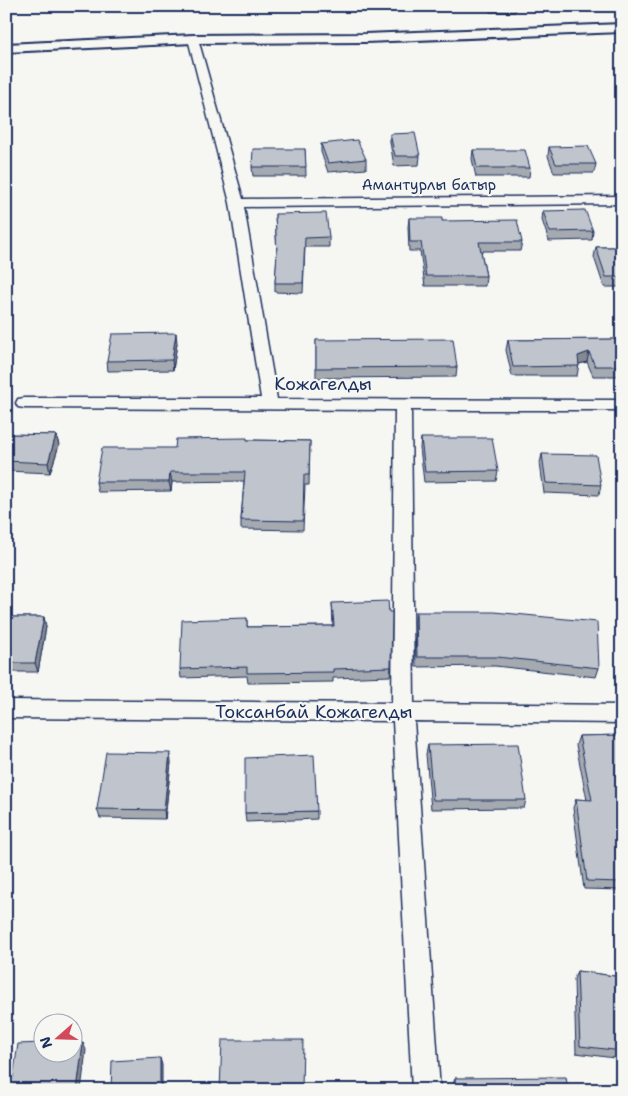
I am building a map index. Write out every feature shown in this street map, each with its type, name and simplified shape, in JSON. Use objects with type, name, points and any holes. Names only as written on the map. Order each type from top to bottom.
[{"type":"street","points":[[6,48],[192,39],[365,38],[622,28]]},
{"type":"street","points":[[192,39],[237,203],[270,404]]},
{"type":"street","name":"Амантурлы батыр","points":[[237,203],[622,200]]},
{"type":"street","name":"Кожагелды","points":[[24,403],[622,405]]},
{"type":"street","points":[[403,404],[403,713],[426,1090]]},
{"type":"street","name":"Токсанбай Кожагелды","points":[[6,709],[622,714]]},
{"type":"building","points":[[415,133],[420,156],[395,156],[390,134]]},
{"type":"building","points":[[357,140],[366,159],[328,163],[321,144]]},
{"type":"building","points":[[588,146],[596,164],[556,164],[549,147]]},
{"type":"building","points":[[253,149],[305,149],[306,167],[252,167]]},
{"type":"building","points":[[473,150],[525,150],[530,168],[477,168]]},
{"type":"building","points":[[585,210],[593,231],[550,232],[543,211]]},
{"type":"building","points":[[326,213],[329,237],[305,238],[303,283],[275,283],[277,252],[275,214]]},
{"type":"building","points":[[409,218],[442,218],[442,221],[517,220],[522,242],[479,242],[486,276],[426,276],[421,242],[410,242]]},
{"type":"building","points":[[596,247],[622,247],[622,277],[606,277]]},
{"type":"building","points":[[176,333],[172,360],[107,361],[112,334]]},
{"type":"building","points":[[453,339],[457,367],[316,368],[316,340]]},
{"type":"building","points":[[622,339],[622,366],[595,366],[589,352],[578,356],[579,366],[513,367],[508,340]]},
{"type":"building","points":[[6,434],[56,435],[48,463],[6,461]]},
{"type":"building","points":[[247,438],[247,440],[310,441],[309,475],[304,475],[303,521],[241,520],[245,472],[170,472],[169,482],[96,482],[102,448],[175,448],[176,439]]},
{"type":"building","points":[[421,438],[492,438],[498,471],[425,472]]},
{"type":"building","points":[[542,454],[596,455],[601,485],[546,483]]},
{"type":"building","points":[[388,601],[389,612],[392,612],[391,667],[333,669],[333,672],[247,673],[247,667],[180,669],[182,620],[247,618],[247,627],[334,626],[332,603]]},
{"type":"building","points":[[416,612],[494,612],[597,622],[599,668],[497,657],[417,657]]},
{"type":"building","points":[[6,617],[44,617],[35,663],[6,663]]},
{"type":"building","points":[[622,735],[622,882],[587,881],[576,799],[592,800],[579,736]]},
{"type":"building","points":[[518,744],[526,800],[433,800],[428,745]]},
{"type":"building","points":[[106,752],[170,753],[164,810],[97,809]]},
{"type":"building","points":[[314,755],[317,811],[245,813],[245,758]]},
{"type":"building","points":[[577,971],[622,977],[622,1051],[580,1046]]},
{"type":"building","points":[[222,1040],[303,1040],[302,1090],[220,1090]]},
{"type":"building","points":[[32,1043],[32,1064],[80,1064],[77,1090],[11,1090],[18,1044]]},
{"type":"building","points":[[160,1058],[160,1090],[111,1090],[112,1061]]},
{"type":"building","points":[[566,1077],[568,1090],[456,1090],[455,1078]]}]
